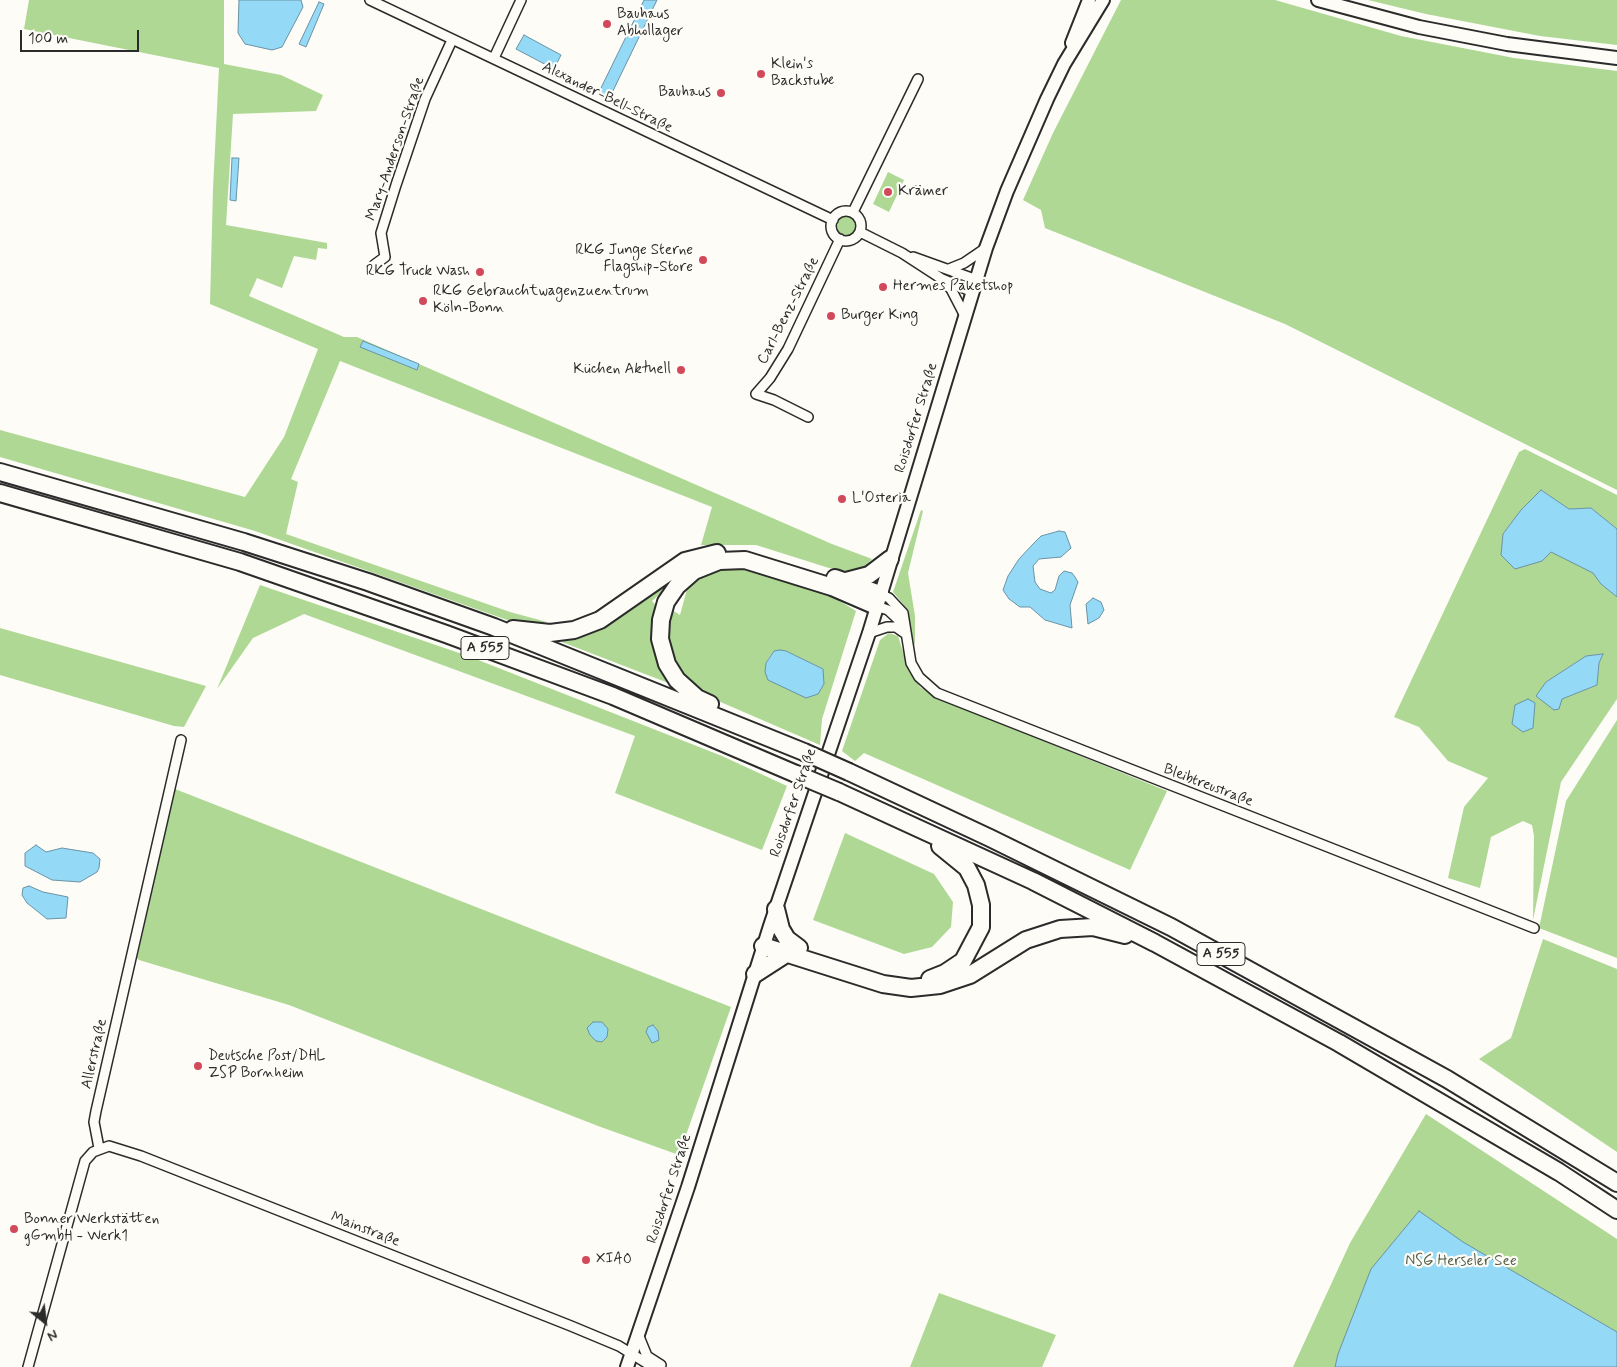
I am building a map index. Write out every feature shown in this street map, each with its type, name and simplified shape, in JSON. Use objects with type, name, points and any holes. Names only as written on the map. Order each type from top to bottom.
[{"type":"highway","name":"A 555","points":[[0,472],[282,553],[494,627],[771,737],[990,838],[1171,927],[1448,1079],[1617,1183]]},
{"type":"highway","name":"A 555","points":[[0,493],[240,562],[446,634],[613,696],[839,792],[1033,881],[1156,943],[1347,1048],[1559,1172],[1617,1210]]},
{"type":"highway","points":[[494,627],[550,633],[574,630],[600,620],[684,561],[720,552],[751,552],[843,581],[878,600]]},
{"type":"highway","points":[[843,581],[869,575],[890,559]]},
{"type":"highway","points":[[771,737],[742,719],[697,698],[671,672],[663,656],[660,630],[663,611],[677,586],[694,571],[706,565],[719,561],[745,560],[878,600]]},
{"type":"highway","points":[[764,942],[894,980],[924,981],[945,973],[963,961],[981,927],[981,905],[976,885],[967,868],[954,856],[920,836],[896,818]]},
{"type":"highway","points":[[776,909],[780,929],[793,951],[882,984],[911,988],[940,985],[970,975],[1026,940],[1060,929],[1093,927],[1156,943]]},
{"type":"highway","points":[[755,974],[793,951]]},
{"type":"main road","name":"Roisdorfer Straße","points":[[626,1367],[688,1187],[764,942],[869,633],[986,248],[1028,141],[1064,64],[1089,0]]},
{"type":"main road","name":"Roisdorfer Straße","points":[[1064,64],[1103,0]]},
{"type":"main road","points":[[1318,0],[1419,27],[1497,42],[1617,58]]},
{"type":"street","name":"Alexander-Bell-Straße","points":[[370,0],[832,220]]},
{"type":"street","points":[[494,58],[522,0]]},
{"type":"street","name":"Mary-Anderson-Straße","points":[[374,265],[385,257],[382,233],[390,204],[425,100],[452,40]]},
{"type":"street","points":[[852,212],[918,79]]},
{"type":"street","points":[[841,212],[852,212],[861,220],[860,232],[851,240],[840,240],[832,231],[832,220],[841,212]]},
{"type":"street","points":[[860,232],[902,253],[942,279],[951,290],[965,316]]},
{"type":"street","name":"Carl-Benz-Straße","points":[[808,417],[774,400],[756,394],[770,378],[788,350],[840,240]]},
{"type":"street","points":[[949,269],[964,263],[986,248]]},
{"type":"street","points":[[902,253],[949,269],[975,286]]},
{"type":"street","points":[[942,279],[975,286]]},
{"type":"street","name":"Bleibtreustraße","points":[[878,600],[896,604],[903,613],[911,663],[919,677],[937,693],[1534,928]]},
{"type":"street","points":[[869,633],[887,627],[906,630]]},
{"type":"street","name":"Allerstraße","points":[[99,1148],[94,1122],[96,1111],[181,740]]},
{"type":"street","name":"Mainstraße","points":[[99,1148],[114,1146],[132,1152],[619,1346],[658,1367]]},
{"type":"street","points":[[28,1367],[85,1161],[90,1154],[99,1148]]},
{"type":"street","points":[[638,1334],[647,1356],[663,1367]]},
{"type":"green space","points":[[29,0],[224,0],[224,64],[281,75],[323,95],[316,111],[233,114],[226,225],[327,243],[327,249],[318,248],[316,260],[294,256],[282,288],[257,278],[249,296],[344,337],[357,337],[832,544],[872,559],[858,573],[829,568],[756,545],[701,545],[712,507],[340,361],[291,479],[298,482],[286,534],[510,612],[547,622],[510,621],[255,531],[0,457],[0,430],[245,497],[284,437],[318,349],[210,304],[219,68],[24,29]]},
{"type":"green space","points":[[1121,0],[1275,0],[1401,36],[1514,58],[1617,71],[1617,490],[1285,324],[1045,228],[1041,210],[1023,200],[1053,133]]},
{"type":"green space","points":[[1368,0],[1617,0],[1617,45],[1540,36],[1426,14]]},
{"type":"green space","name":"Krämer","points":[[888,172],[904,180],[889,212],[873,204]]},
{"type":"green space","points":[[847,216],[854,219],[857,226],[854,233],[847,236],[840,233],[837,226],[840,219]]},
{"type":"green space","points":[[1525,449],[1617,495],[1617,529],[1591,508],[1569,509],[1541,490],[1521,510],[1503,534],[1542,561],[1551,552],[1594,573],[1601,584],[1617,597],[1617,699],[1561,782],[1533,920],[1534,836],[1532,825],[1523,821],[1491,837],[1480,888],[1448,878],[1464,807],[1488,778],[1448,761],[1419,727],[1394,717],[1519,452]],"holes":[[[1603,654],[1599,663],[1597,685],[1562,699],[1546,682],[1586,656]]]},
{"type":"green space","points":[[921,510],[923,511],[908,573],[915,616],[915,646],[903,604],[893,592]]},
{"type":"green space","points":[[717,568],[747,568],[830,595],[856,611],[822,719],[820,745],[709,697],[682,675],[669,655],[669,608],[680,615],[689,582]],"holes":[[[774,651],[786,651],[823,669],[765,667]]]},
{"type":"green space","points":[[681,575],[652,601],[659,609],[676,686],[549,637]]},
{"type":"green space","points":[[260,585],[468,656],[722,756],[787,786],[762,850],[615,793],[635,736],[304,614],[253,638],[217,689]]},
{"type":"green space","points":[[0,628],[206,686],[184,727],[174,726],[0,675]]},
{"type":"green space","points":[[889,633],[898,636],[909,671],[920,687],[935,697],[1167,791],[1130,870],[864,753],[855,761],[842,751],[880,640]]},
{"type":"green space","points":[[1617,720],[1617,958],[1539,928],[1566,801]]},
{"type":"green space","points":[[175,789],[731,1007],[679,1155],[598,1126],[289,1005],[139,960],[137,958]]},
{"type":"green space","points":[[845,833],[934,874],[953,902],[951,927],[932,947],[904,954],[813,920]]},
{"type":"green space","points":[[1543,939],[1617,969],[1617,1152],[1479,1059],[1511,1038]]},
{"type":"green space","name":"NSG Herseler See","points":[[1426,1114],[1617,1239],[1617,1367],[1293,1367],[1350,1243]]},
{"type":"green space","points":[[939,1293],[1056,1335],[1042,1367],[910,1367]]},
{"type":"water","points":[[239,0],[301,0],[303,7],[282,47],[272,50],[245,44],[238,33]]},
{"type":"water","points":[[644,0],[657,0],[610,97],[599,92]]},
{"type":"water","points":[[319,2],[324,4],[306,47],[299,44]]},
{"type":"water","points":[[524,35],[561,55],[554,69],[516,49]]},
{"type":"water","points":[[232,158],[239,158],[236,201],[230,200]]},
{"type":"water","points":[[363,341],[419,364],[417,370],[360,347]]},
{"type":"water","points":[[1541,490],[1569,509],[1591,508],[1617,529],[1617,597],[1601,584],[1593,573],[1551,552],[1542,561],[1515,569],[1501,555],[1503,534],[1521,510]]},
{"type":"water","points":[[1059,531],[1065,532],[1071,548],[1061,557],[1039,559],[1033,566],[1035,582],[1040,589],[1051,593],[1055,590],[1059,576],[1064,571],[1072,573],[1078,582],[1070,605],[1072,628],[1045,620],[1030,607],[1020,607],[1009,599],[1003,590],[1008,576],[1019,559],[1033,544],[1041,536]]},
{"type":"water","points":[[1093,598],[1101,602],[1104,610],[1099,618],[1088,624],[1086,604]]},
{"type":"water","points":[[774,651],[786,651],[823,669],[824,684],[818,694],[806,698],[768,680],[765,672],[766,663]]},
{"type":"water","points":[[1603,654],[1599,663],[1597,685],[1562,699],[1559,709],[1554,710],[1536,696],[1546,682],[1586,656]]},
{"type":"water","points":[[1528,699],[1535,703],[1533,728],[1523,732],[1512,724],[1515,705]]},
{"type":"water","points":[[36,845],[46,852],[62,848],[93,853],[100,859],[99,868],[97,872],[80,882],[52,880],[25,866],[25,853]]},
{"type":"water","points":[[29,886],[43,892],[68,897],[66,918],[47,919],[27,903],[22,895],[23,888]]},
{"type":"water","points":[[593,1022],[602,1022],[608,1029],[607,1037],[602,1042],[596,1041],[590,1035],[587,1028]]},
{"type":"water","points":[[653,1025],[658,1031],[659,1040],[652,1043],[646,1032],[648,1027]]},
{"type":"water","points":[[1419,1211],[1463,1242],[1617,1332],[1617,1367],[1335,1367],[1338,1354],[1371,1269]]},
{"type":"place","name":"Bauhaus Abhollager","points":[[607,24]]},
{"type":"place","name":"Klein's Backstube","points":[[761,74]]},
{"type":"place","name":"Bauhaus","points":[[721,93]]},
{"type":"place","name":"Krämer","points":[[888,192]]},
{"type":"place","name":"RKG Junge Sterne Flagship-Store","points":[[703,260]]},
{"type":"place","name":"RKG Truck Wash","points":[[480,272]]},
{"type":"place","name":"Hermes Paketshop","points":[[883,287]]},
{"type":"place","name":"RKG Gebrauchtwagenzuentrum Köln-Bonn","points":[[423,301]]},
{"type":"place","name":"Burger King","points":[[831,316]]},
{"type":"place","name":"Küchen Aktuell","points":[[681,370]]},
{"type":"place","name":"L'Osteria","points":[[842,499]]},
{"type":"place","name":"Deutsche Post/DHL ZSP Bornheim","points":[[198,1066]]},
{"type":"place","name":"Bonner Werkstätten gGmbH - Werk1","points":[[14,1229]]},
{"type":"place","name":"XIAO","points":[[586,1260]]}]
